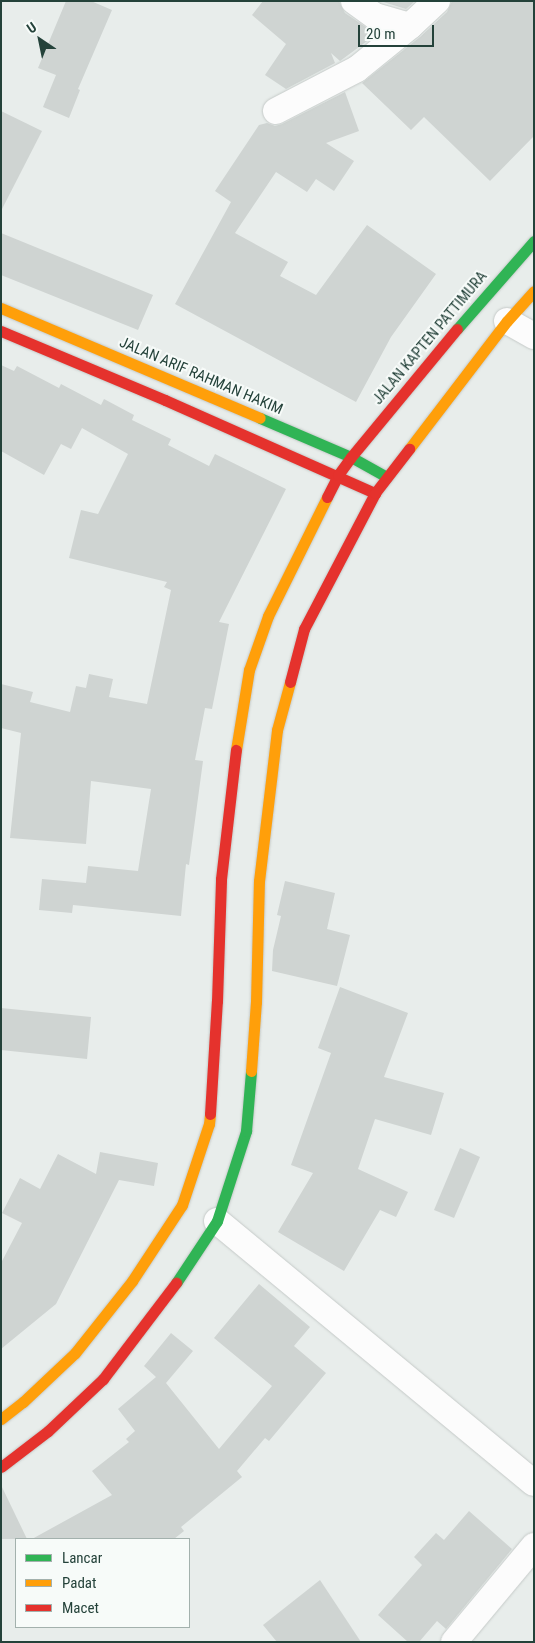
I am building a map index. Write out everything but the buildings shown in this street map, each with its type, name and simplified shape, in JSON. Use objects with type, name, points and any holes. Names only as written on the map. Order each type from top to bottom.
[{"type":"main road","name":"JALAN KAPTEN PATTIMURA","points":[[1,1419],[23,1402],[75,1353],[132,1281],[182,1205],[209,1124],[217,1001],[221,879],[239,724],[249,670],[268,616],[338,476],[351,457],[418,372],[534,241]]},
{"type":"main road","points":[[1,1467],[48,1431],[103,1379],[163,1303],[217,1222],[246,1131],[256,1002],[259,881],[277,730],[304,629],[375,493],[507,321],[534,291]]},
{"type":"main road","name":"JALAN ARIF RAHMAN HAKIM","points":[[1,308],[351,457],[386,477]]},
{"type":"main road","points":[[1,332],[375,493]]},
{"type":"street","points":[[354,1],[375,16],[410,26]]},
{"type":"street","points":[[276,111],[357,69],[410,26],[437,1]]},
{"type":"street","points":[[507,321],[534,336]]},
{"type":"street","points":[[217,1222],[534,1483]]},
{"type":"street","points":[[454,1642],[534,1546]]},
{"type":"traffic: fast","points":[[457,329],[534,241]]},
{"type":"traffic: fast","points":[[260,418],[351,457],[387,477]]},
{"type":"traffic: fast","points":[[176,1283],[217,1221],[246,1131],[251,1071]]},
{"type":"traffic: slow","points":[[409,449],[507,321],[534,291]]},
{"type":"traffic: slow","points":[[1,308],[260,418]]},
{"type":"traffic: slow","points":[[236,750],[249,670],[268,616],[327,497]]},
{"type":"traffic: slow","points":[[251,1071],[256,1002],[259,881],[277,730],[290,682]]},
{"type":"traffic: slow","points":[[1,1419],[23,1402],[75,1353],[132,1281],[182,1205],[209,1124],[210,1114]]},
{"type":"traffic: jam","points":[[327,497],[338,475],[351,457],[457,329]]},
{"type":"traffic: jam","points":[[1,331],[165,400],[375,493]]},
{"type":"traffic: jam","points":[[290,682],[304,629],[375,493],[409,449]]},
{"type":"traffic: jam","points":[[210,1114],[217,1001],[221,879],[236,750]]},
{"type":"traffic: jam","points":[[1,1467],[48,1431],[103,1379],[176,1283]]}]
